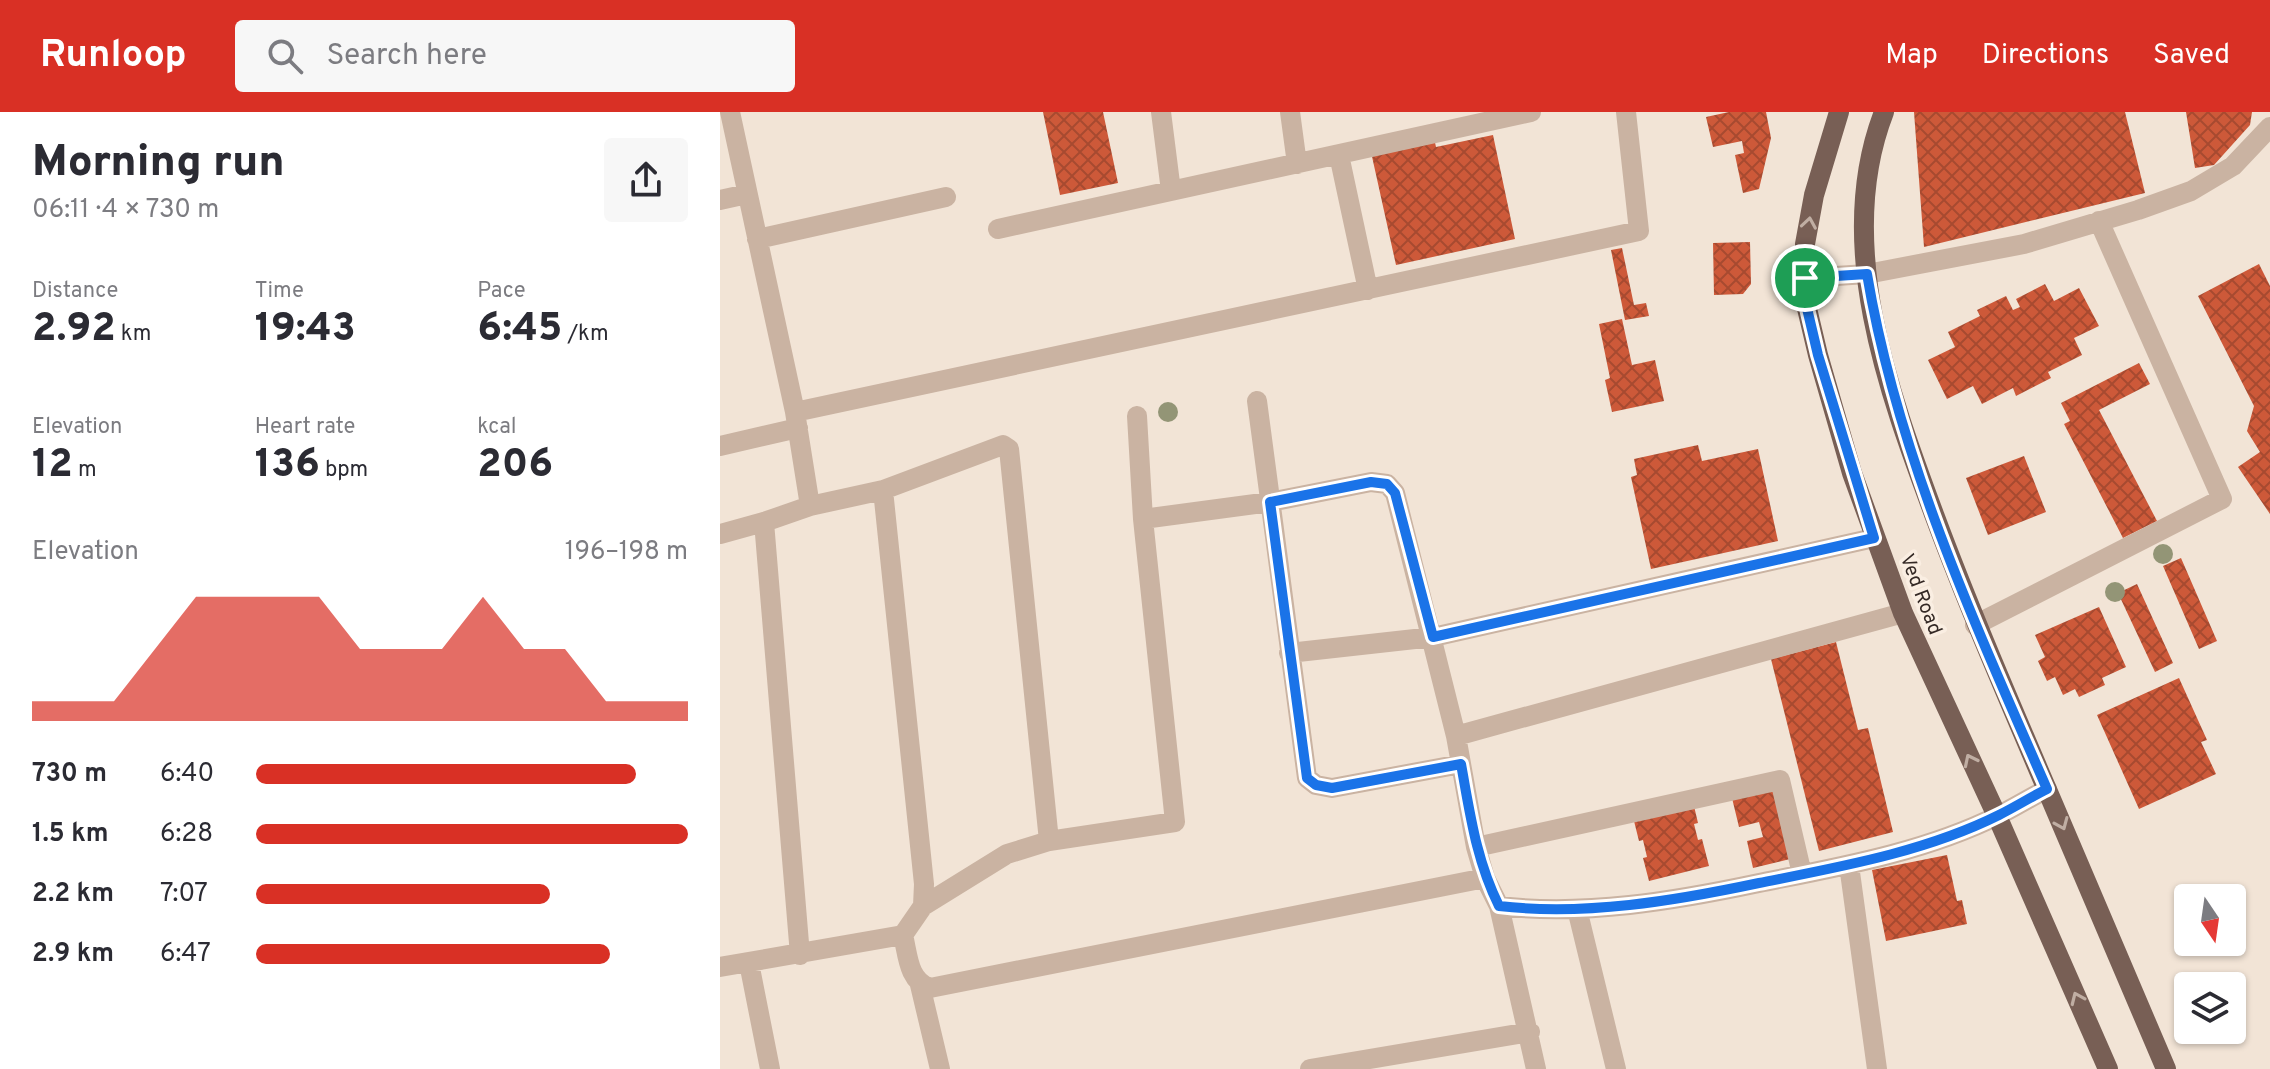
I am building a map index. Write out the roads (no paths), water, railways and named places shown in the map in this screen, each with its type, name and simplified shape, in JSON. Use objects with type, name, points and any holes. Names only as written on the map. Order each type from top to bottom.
[{"type":"main road","name":"Ved Road","points":[[1839,112],[1814,195],[1805,244],[1805,300],[1818,355],[1874,538],[1903,613],[1997,816],[2108,1069]]},
{"type":"main road","name":"Ved Road","points":[[1884,112],[1867,180],[1864,225],[1867,274],[1878,337],[1898,409],[1975,625],[2166,1069]]},
{"type":"street","points":[[730,112],[796,420],[810,506]]},
{"type":"street","points":[[1161,112],[1171,191]]},
{"type":"street","points":[[1290,112],[1297,164]]},
{"type":"street","points":[[998,229],[1531,112]]},
{"type":"street","points":[[720,446],[796,420],[1639,231],[1626,112]]},
{"type":"street","points":[[1805,278],[1867,274],[2024,244],[2099,221],[2191,191],[2233,166],[2270,127]]},
{"type":"street","points":[[1339,155],[1368,290]]},
{"type":"street","points":[[720,200],[747,194]]},
{"type":"street","points":[[757,239],[946,197]]},
{"type":"street","points":[[1975,625],[2222,499],[2099,221]]},
{"type":"street","points":[[1257,401],[1307,778],[1316,785],[1332,788],[1461,764]]},
{"type":"street","points":[[720,967],[903,935],[923,906],[1007,854],[1049,841],[1175,822],[1143,519],[1137,416]]},
{"type":"street","points":[[720,534],[810,506],[883,490],[992,447],[1003,445],[1009,449],[1049,841]]},
{"type":"street","points":[[1143,519],[1270,502],[1371,482],[1387,484],[1395,493],[1456,736],[1476,847],[1485,878],[1499,906],[1536,1069]]},
{"type":"street","points":[[883,490],[924,884],[923,906]]},
{"type":"street","points":[[764,522],[800,955]]},
{"type":"street","points":[[1289,653],[1433,637],[1874,538]]},
{"type":"street","points":[[1456,736],[1903,613]]},
{"type":"street","points":[[1476,847],[1780,780],[1802,874]]},
{"type":"street","points":[[1499,906],[1536,910],[1577,909],[1693,897],[1849,865],[1929,842],[1997,816],[2047,789]]},
{"type":"street","points":[[1849,865],[1877,1069]]},
{"type":"street","points":[[920,985],[930,988],[1485,878]]},
{"type":"street","points":[[1577,909],[1616,1069]]},
{"type":"street","points":[[903,935],[913,976],[920,985],[940,1069]]},
{"type":"street","points":[[749,963],[770,1069]]},
{"type":"street","points":[[1310,1069],[1530,1032]]}]
